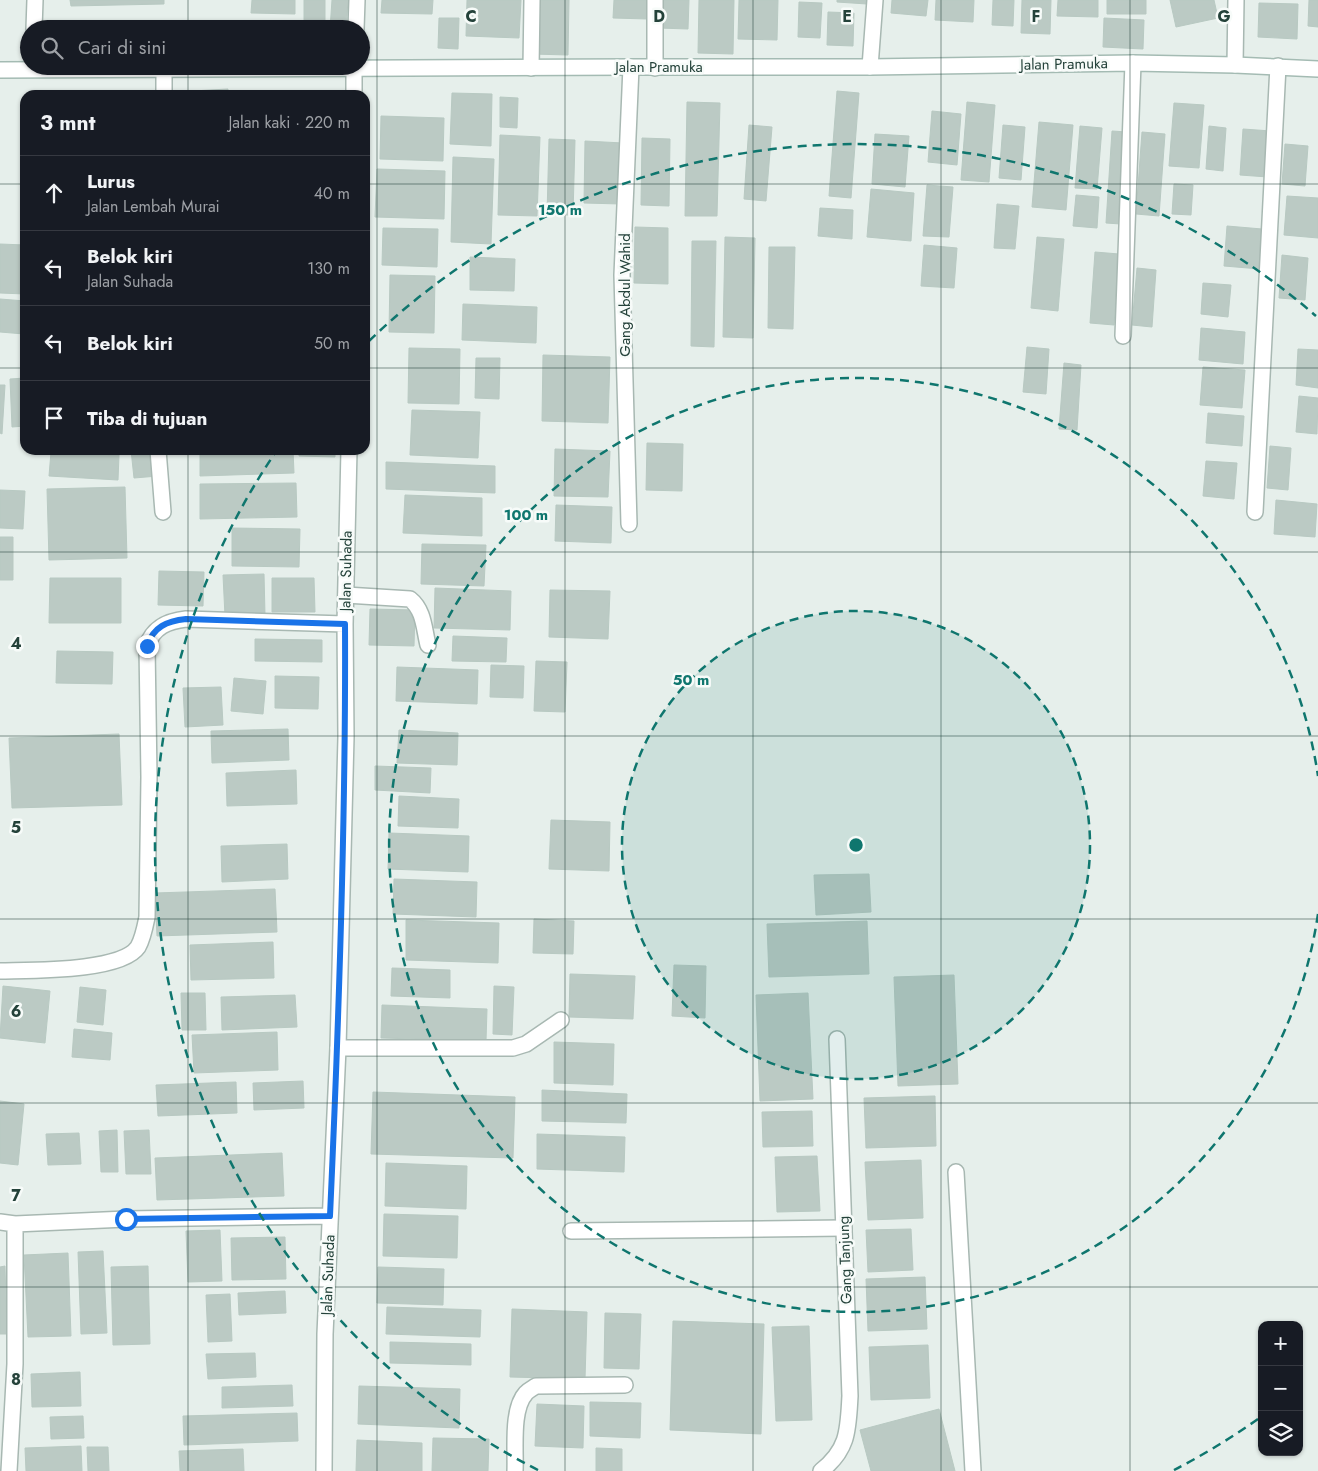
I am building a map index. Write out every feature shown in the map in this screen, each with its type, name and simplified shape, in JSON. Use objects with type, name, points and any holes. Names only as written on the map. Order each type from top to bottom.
[{"type":"street","points":[[34,20],[35,0]]},
{"type":"street","points":[[356,20],[357,0]]},
{"type":"street","points":[[531,68],[532,0]]},
{"type":"street","points":[[656,0],[656,68]]},
{"type":"street","points":[[870,67],[875,0]]},
{"type":"street","points":[[1235,65],[1236,0]]},
{"type":"street","points":[[1123,336],[1133,63]]},
{"type":"street","name":"Jalan Pramuka","points":[[370,68],[870,67],[1133,63],[1278,66],[1318,69]]},
{"type":"street","points":[[1255,512],[1278,66]]},
{"type":"street","name":"Gang Abdul Wahid","points":[[629,524],[622,275],[631,67]]},
{"type":"street","name":"Jalan Pramuka","points":[[0,70],[20,69]]},
{"type":"street","points":[[164,75],[164,90]]},
{"type":"street","points":[[354,75],[354,90]]},
{"type":"street","points":[[158,455],[162,512]]},
{"type":"street","name":"Jalan Suhada","points":[[324,1471],[326,1334],[338,1048],[346,737],[345,624],[349,455]]},
{"type":"street","points":[[346,595],[410,599],[420,610],[428,645]]},
{"type":"street","points":[[0,971],[89,966],[119,960],[130,955],[138,947],[147,917],[149,777],[147,646],[150,635],[161,626],[173,620],[186,619],[345,624]]},
{"type":"street","points":[[338,1048],[514,1048],[526,1044],[561,1020]]},
{"type":"street","name":"Gang Tanjung","points":[[822,1471],[836,1457],[846,1440],[850,1396],[838,1039]]},
{"type":"street","points":[[956,1172],[972,1471]]},
{"type":"street","points":[[9,1471],[15,1364],[8,1223],[330,1216]]},
{"type":"street","points":[[571,1231],[844,1228]]},
{"type":"street","points":[[515,1471],[516,1418],[521,1402],[526,1394],[536,1386],[625,1385]]},
{"type":"building","points":[[70,0],[164,0],[164,4],[71,6]]},
{"type":"building","points":[[252,0],[295,0],[295,14],[251,13]]},
{"type":"building","points":[[304,0],[325,0],[325,20],[304,20]]},
{"type":"building","points":[[332,0],[348,0],[347,20],[331,20]]},
{"type":"building","points":[[382,0],[433,0],[432,14],[381,13]]},
{"type":"building","points":[[467,0],[521,0],[519,38],[466,36]]},
{"type":"building","points":[[534,0],[569,0],[568,55],[532,54]]},
{"type":"building","points":[[614,0],[649,0],[648,19],[613,18]]},
{"type":"building","points":[[660,0],[689,0],[688,29],[659,28]]},
{"type":"building","points":[[699,0],[734,0],[733,54],[698,53]]},
{"type":"building","points":[[739,0],[778,0],[777,40],[738,39]]},
{"type":"building","points":[[837,0],[867,0],[867,4],[837,2]]},
{"type":"building","points":[[892,0],[928,0],[926,16],[891,13]]},
{"type":"building","points":[[936,0],[974,0],[973,22],[935,20]]},
{"type":"building","points":[[993,0],[1014,0],[1013,26],[992,25]]},
{"type":"building","points":[[1022,0],[1051,0],[1050,34],[1021,33]]},
{"type":"building","points":[[1058,0],[1098,0],[1098,17],[1057,16]]},
{"type":"building","points":[[1107,0],[1146,0],[1146,14],[1107,14]]},
{"type":"building","points":[[1170,0],[1214,0],[1218,18],[1176,27]]},
{"type":"building","points":[[1309,0],[1318,0],[1318,27],[1308,26]]},
{"type":"building","points":[[799,2],[822,3],[820,38],[798,37]]},
{"type":"building","points":[[1259,3],[1298,4],[1297,39],[1258,37]]},
{"type":"building","points":[[828,12],[854,13],[853,46],[827,45]]},
{"type":"building","points":[[439,18],[459,18],[458,49],[438,48]]},
{"type":"building","points":[[1104,18],[1144,20],[1143,49],[1103,47]]},
{"type":"building","points":[[837,91],[859,93],[851,198],[829,196]]},
{"type":"building","points":[[452,93],[492,94],[491,146],[450,144]]},
{"type":"building","points":[[500,97],[518,98],[517,128],[500,127]]},
{"type":"building","points":[[687,102],[720,103],[717,216],[685,216]]},
{"type":"building","points":[[967,102],[995,105],[989,182],[961,180]]},
{"type":"building","points":[[1174,103],[1204,105],[1199,168],[1169,166]]},
{"type":"building","points":[[932,111],[961,114],[957,165],[928,162]]},
{"type":"building","points":[[381,116],[444,118],[443,161],[380,159]]},
{"type":"building","points":[[1039,122],[1073,125],[1066,210],[1032,207]]},
{"type":"building","points":[[749,125],[772,127],[766,201],[744,199]]},
{"type":"building","points":[[1003,125],[1025,127],[1021,180],[999,178]]},
{"type":"building","points":[[1080,126],[1102,128],[1097,189],[1075,188]]},
{"type":"building","points":[[1209,126],[1226,128],[1223,171],[1206,169]]},
{"type":"building","points":[[1243,129],[1271,131],[1268,177],[1240,175]]},
{"type":"building","points":[[1112,131],[1127,132],[1121,224],[1106,223]]},
{"type":"building","points":[[1142,132],[1165,134],[1159,216],[1136,214]]},
{"type":"building","points":[[875,134],[909,136],[905,187],[872,184]]},
{"type":"building","points":[[500,135],[540,137],[537,216],[498,215]]},
{"type":"building","points":[[642,138],[670,139],[669,206],[641,205]]},
{"type":"building","points":[[549,139],[575,140],[573,215],[547,215]]},
{"type":"building","points":[[585,141],[623,143],[621,204],[584,203]]},
{"type":"building","points":[[1285,144],[1308,146],[1305,186],[1282,184]]},
{"type":"building","points":[[453,157],[494,159],[491,244],[451,242]]},
{"type":"building","points":[[377,169],[445,171],[444,219],[375,217]]},
{"type":"building","points":[[1174,184],[1193,185],[1191,215],[1172,214]]},
{"type":"building","points":[[927,185],[953,187],[949,237],[923,236]]},
{"type":"building","points":[[871,189],[914,193],[911,241],[867,237]]},
{"type":"building","points":[[1076,195],[1099,197],[1097,228],[1073,226]]},
{"type":"building","points":[[1287,196],[1318,198],[1318,238],[1284,235]]},
{"type":"building","points":[[997,204],[1019,206],[1015,249],[994,248]]},
{"type":"building","points":[[820,208],[853,210],[852,239],[818,236]]},
{"type":"building","points":[[1227,226],[1262,229],[1260,269],[1224,266]]},
{"type":"building","points":[[635,227],[668,228],[668,284],[634,283]]},
{"type":"building","points":[[383,228],[438,229],[437,267],[382,265]]},
{"type":"building","points":[[725,237],[755,238],[753,338],[723,337]]},
{"type":"building","points":[[1037,237],[1064,239],[1058,311],[1031,308]]},
{"type":"building","points":[[692,241],[716,241],[714,347],[691,346]]},
{"type":"building","points":[[0,244],[20,245],[20,294],[0,293]]},
{"type":"building","points":[[924,245],[957,248],[954,288],[921,286]]},
{"type":"building","points":[[769,247],[795,247],[793,329],[768,328]]},
{"type":"building","points":[[1095,252],[1119,254],[1114,325],[1090,323]]},
{"type":"building","points":[[1282,255],[1308,258],[1305,300],[1279,298]]},
{"type":"building","points":[[470,257],[515,259],[514,291],[470,290]]},
{"type":"building","points":[[1137,268],[1156,270],[1152,327],[1132,325]]},
{"type":"building","points":[[390,275],[435,276],[434,333],[389,332]]},
{"type":"building","points":[[1203,283],[1231,285],[1228,317],[1201,314]]},
{"type":"building","points":[[0,299],[20,301],[20,334],[0,332]]},
{"type":"building","points":[[463,304],[537,307],[536,343],[462,340]]},
{"type":"building","points":[[1201,328],[1245,332],[1243,364],[1199,360]]},
{"type":"building","points":[[1027,347],[1049,349],[1046,394],[1023,392]]},
{"type":"building","points":[[409,348],[460,349],[459,404],[408,403]]},
{"type":"building","points":[[1298,349],[1318,350],[1318,388],[1296,385]]},
{"type":"building","points":[[543,355],[610,357],[608,423],[542,421]]},
{"type":"building","points":[[476,358],[500,358],[499,399],[475,398]]},
{"type":"building","points":[[1064,363],[1081,365],[1077,430],[1059,429]]},
{"type":"building","points":[[1203,367],[1245,370],[1242,408],[1200,405]]},
{"type":"building","points":[[20,378],[20,426],[12,427],[10,379]]},
{"type":"building","points":[[0,385],[5,385],[2,434],[0,433]]},
{"type":"building","points":[[1299,396],[1318,398],[1317,434],[1296,432]]},
{"type":"building","points":[[412,410],[480,412],[478,458],[410,455]]},
{"type":"building","points":[[1208,413],[1244,416],[1242,446],[1206,443]]},
{"type":"building","points":[[647,443],[683,444],[682,491],[646,490]]},
{"type":"building","points":[[1270,446],[1291,448],[1288,490],[1267,488]]},
{"type":"building","points":[[555,449],[610,451],[608,497],[554,496]]},
{"type":"building","points":[[51,455],[119,455],[118,480],[49,476]]},
{"type":"building","points":[[132,455],[156,455],[158,476],[134,478]]},
{"type":"building","points":[[200,455],[293,455],[294,473],[200,476]]},
{"type":"building","points":[[335,455],[335,457],[299,456]]},
{"type":"building","points":[[1206,461],[1237,463],[1234,499],[1203,496]]},
{"type":"building","points":[[386,462],[495,466],[495,493],[386,489]]},
{"type":"building","points":[[296,483],[297,517],[200,519],[200,484]]},
{"type":"building","points":[[125,487],[127,558],[49,560],[47,489]]},
{"type":"building","points":[[0,490],[25,491],[23,529],[0,528]]},
{"type":"building","points":[[405,495],[482,498],[482,536],[403,533]]},
{"type":"building","points":[[1276,500],[1317,504],[1315,537],[1274,534]]},
{"type":"building","points":[[556,505],[612,507],[611,543],[555,541]]},
{"type":"building","points":[[232,528],[300,529],[299,567],[232,566]]},
{"type":"building","points":[[0,537],[13,537],[13,580],[0,580]]},
{"type":"building","points":[[422,544],[486,545],[484,586],[421,584]]},
{"type":"building","points":[[159,571],[204,572],[203,606],[158,605]]},
{"type":"building","points":[[264,574],[265,615],[225,616],[223,575]]},
{"type":"building","points":[[50,578],[121,578],[121,623],[49,623]]},
{"type":"building","points":[[272,578],[314,578],[315,612],[272,612]]},
{"type":"building","points":[[435,588],[511,591],[510,630],[434,628]]},
{"type":"building","points":[[550,590],[610,591],[608,639],[549,637]]},
{"type":"building","points":[[370,609],[415,610],[414,646],[369,645]]},
{"type":"building","points":[[453,636],[507,638],[506,662],[452,661]]},
{"type":"building","points":[[255,639],[322,640],[322,662],[255,661]]},
{"type":"building","points":[[57,651],[113,652],[112,684],[56,683]]},
{"type":"building","points":[[536,661],[567,662],[565,712],[534,711]]},
{"type":"building","points":[[491,665],[524,666],[523,698],[490,697]]},
{"type":"building","points":[[397,667],[478,670],[477,704],[396,701]]},
{"type":"building","points":[[275,676],[319,677],[318,709],[275,708]]},
{"type":"building","points":[[234,678],[266,681],[263,714],[231,711]]},
{"type":"building","points":[[221,687],[223,725],[185,727],[183,688]]},
{"type":"building","points":[[288,729],[289,760],[212,763],[211,731]]},
{"type":"building","points":[[399,730],[458,733],[457,765],[397,763]]},
{"type":"building","points":[[119,734],[122,805],[12,808],[9,738]]},
{"type":"building","points":[[375,766],[431,768],[430,793],[375,790]]},
{"type":"building","points":[[296,770],[297,804],[227,806],[226,773]]},
{"type":"building","points":[[399,796],[459,799],[458,828],[398,826]]},
{"type":"building","points":[[551,820],[610,822],[609,871],[549,869]]},
{"type":"building","points":[[389,833],[469,836],[468,872],[388,869]]},
{"type":"building","points":[[287,844],[288,879],[222,882],[221,846]]},
{"type":"building","points":[[869,874],[871,912],[816,915],[814,875]]},
{"type":"building","points":[[394,879],[477,882],[476,917],[393,914]]},
{"type":"building","points":[[275,889],[277,932],[157,936],[155,893]]},
{"type":"building","points":[[534,919],[574,921],[573,954],[533,953]]},
{"type":"building","points":[[406,920],[499,923],[498,963],[406,960]]},
{"type":"building","points":[[867,921],[869,974],[769,977],[767,924]]},
{"type":"building","points":[[273,942],[274,978],[191,980],[190,945]]},
{"type":"building","points":[[674,965],[706,966],[705,1018],[672,1016]]},
{"type":"building","points":[[392,968],[450,970],[450,998],[391,996]]},
{"type":"building","points":[[570,974],[635,976],[633,1019],[569,1017]]},
{"type":"building","points":[[954,975],[958,1084],[898,1086],[894,977]]},
{"type":"building","points":[[3,986],[50,991],[45,1043],[0,1038]]},
{"type":"building","points":[[494,986],[514,987],[512,1035],[493,1034]]},
{"type":"building","points":[[80,987],[106,990],[103,1025],[77,1022]]},
{"type":"building","points":[[181,993],[205,993],[206,1030],[182,1030]]},
{"type":"building","points":[[808,993],[813,1099],[760,1101],[756,995]]},
{"type":"building","points":[[295,995],[297,1027],[222,1030],[221,997]]},
{"type":"building","points":[[382,1005],[487,1009],[486,1041],[381,1038]]},
{"type":"building","points":[[74,1029],[112,1033],[110,1060],[72,1057]]},
{"type":"building","points":[[277,1032],[278,1070],[194,1073],[192,1035]]},
{"type":"building","points":[[554,1042],[614,1044],[613,1085],[554,1083]]},
{"type":"building","points":[[303,1081],[304,1108],[254,1110],[253,1083]]},
{"type":"building","points":[[236,1082],[237,1113],[158,1116],[156,1085]]},
{"type":"building","points":[[542,1090],[627,1094],[626,1123],[542,1121]]},
{"type":"building","points":[[373,1092],[515,1097],[513,1158],[371,1154]]},
{"type":"building","points":[[935,1096],[936,1146],[866,1148],[864,1098]]},
{"type":"building","points":[[0,1101],[24,1104],[18,1165],[0,1163]]},
{"type":"building","points":[[812,1111],[813,1146],[763,1147],[762,1112]]},
{"type":"building","points":[[117,1130],[118,1172],[101,1172],[99,1131]]},
{"type":"building","points":[[149,1130],[151,1174],[126,1174],[124,1131]]},
{"type":"building","points":[[79,1133],[81,1164],[48,1165],[46,1134]]},
{"type":"building","points":[[537,1134],[625,1137],[624,1172],[537,1169]]},
{"type":"building","points":[[282,1153],[284,1196],[157,1200],[155,1158]]},
{"type":"building","points":[[817,1156],[820,1211],[777,1212],[775,1157]]},
{"type":"building","points":[[921,1160],[923,1218],[868,1220],[865,1162]]},
{"type":"building","points":[[386,1163],[467,1166],[466,1209],[385,1206]]},
{"type":"building","points":[[384,1214],[458,1216],[457,1258],[383,1256]]},
{"type":"building","points":[[911,1229],[913,1270],[868,1272],[866,1230]]},
{"type":"building","points":[[220,1230],[222,1281],[188,1282],[186,1231]]},
{"type":"building","points":[[285,1237],[286,1279],[232,1280],[231,1238]]},
{"type":"building","points":[[103,1251],[107,1333],[81,1334],[78,1252]]},
{"type":"building","points":[[68,1253],[71,1336],[28,1337],[24,1255]]},
{"type":"building","points":[[5,1266],[7,1334],[0,1334],[0,1267]]},
{"type":"building","points":[[148,1266],[150,1344],[113,1345],[111,1267]]},
{"type":"building","points":[[378,1267],[444,1269],[443,1305],[377,1303]]},
{"type":"building","points":[[925,1277],[927,1329],[868,1331],[866,1279]]},
{"type":"building","points":[[285,1291],[286,1313],[239,1315],[238,1293]]},
{"type":"building","points":[[230,1294],[232,1341],[208,1342],[206,1295]]},
{"type":"building","points":[[387,1307],[481,1310],[480,1337],[386,1334]]},
{"type":"building","points":[[512,1309],[587,1312],[585,1379],[510,1377]]},
{"type":"building","points":[[605,1313],[641,1314],[639,1369],[604,1368]]},
{"type":"building","points":[[673,1321],[764,1324],[761,1434],[670,1430]]},
{"type":"building","points":[[809,1326],[812,1420],[776,1421],[772,1327]]},
{"type":"building","points":[[390,1342],[471,1344],[471,1365],[390,1363]]},
{"type":"building","points":[[928,1345],[930,1398],[871,1400],[869,1347]]},
{"type":"building","points":[[255,1353],[256,1377],[208,1379],[206,1354]]},
{"type":"building","points":[[80,1372],[81,1406],[32,1407],[31,1374]]},
{"type":"building","points":[[292,1385],[293,1406],[222,1408],[222,1387]]},
{"type":"building","points":[[359,1386],[460,1389],[459,1428],[358,1424]]},
{"type":"building","points":[[590,1402],[641,1403],[640,1438],[590,1436]]},
{"type":"building","points":[[537,1404],[584,1406],[583,1448],[535,1446]]},
{"type":"building","points":[[939,1409],[955,1471],[871,1471],[860,1430]]},
{"type":"building","points":[[297,1413],[298,1441],[184,1445],[183,1416]]},
{"type":"building","points":[[83,1416],[84,1438],[51,1439],[50,1417]]},
{"type":"building","points":[[433,1438],[489,1439],[488,1471],[432,1471]]},
{"type":"building","points":[[357,1440],[422,1443],[422,1471],[356,1471]]},
{"type":"building","points":[[81,1446],[82,1471],[26,1471],[25,1448]]},
{"type":"building","points":[[87,1447],[108,1447],[109,1471],[88,1471]]},
{"type":"building","points":[[596,1448],[622,1449],[622,1471],[596,1471]]},
{"type":"building","points":[[243,1449],[244,1471],[180,1471],[179,1451]]},
{"type":"route","points":[[126,1219],[330,1216],[338,1048],[346,737],[345,624],[173,620],[161,626],[150,635],[147,646]]}]
